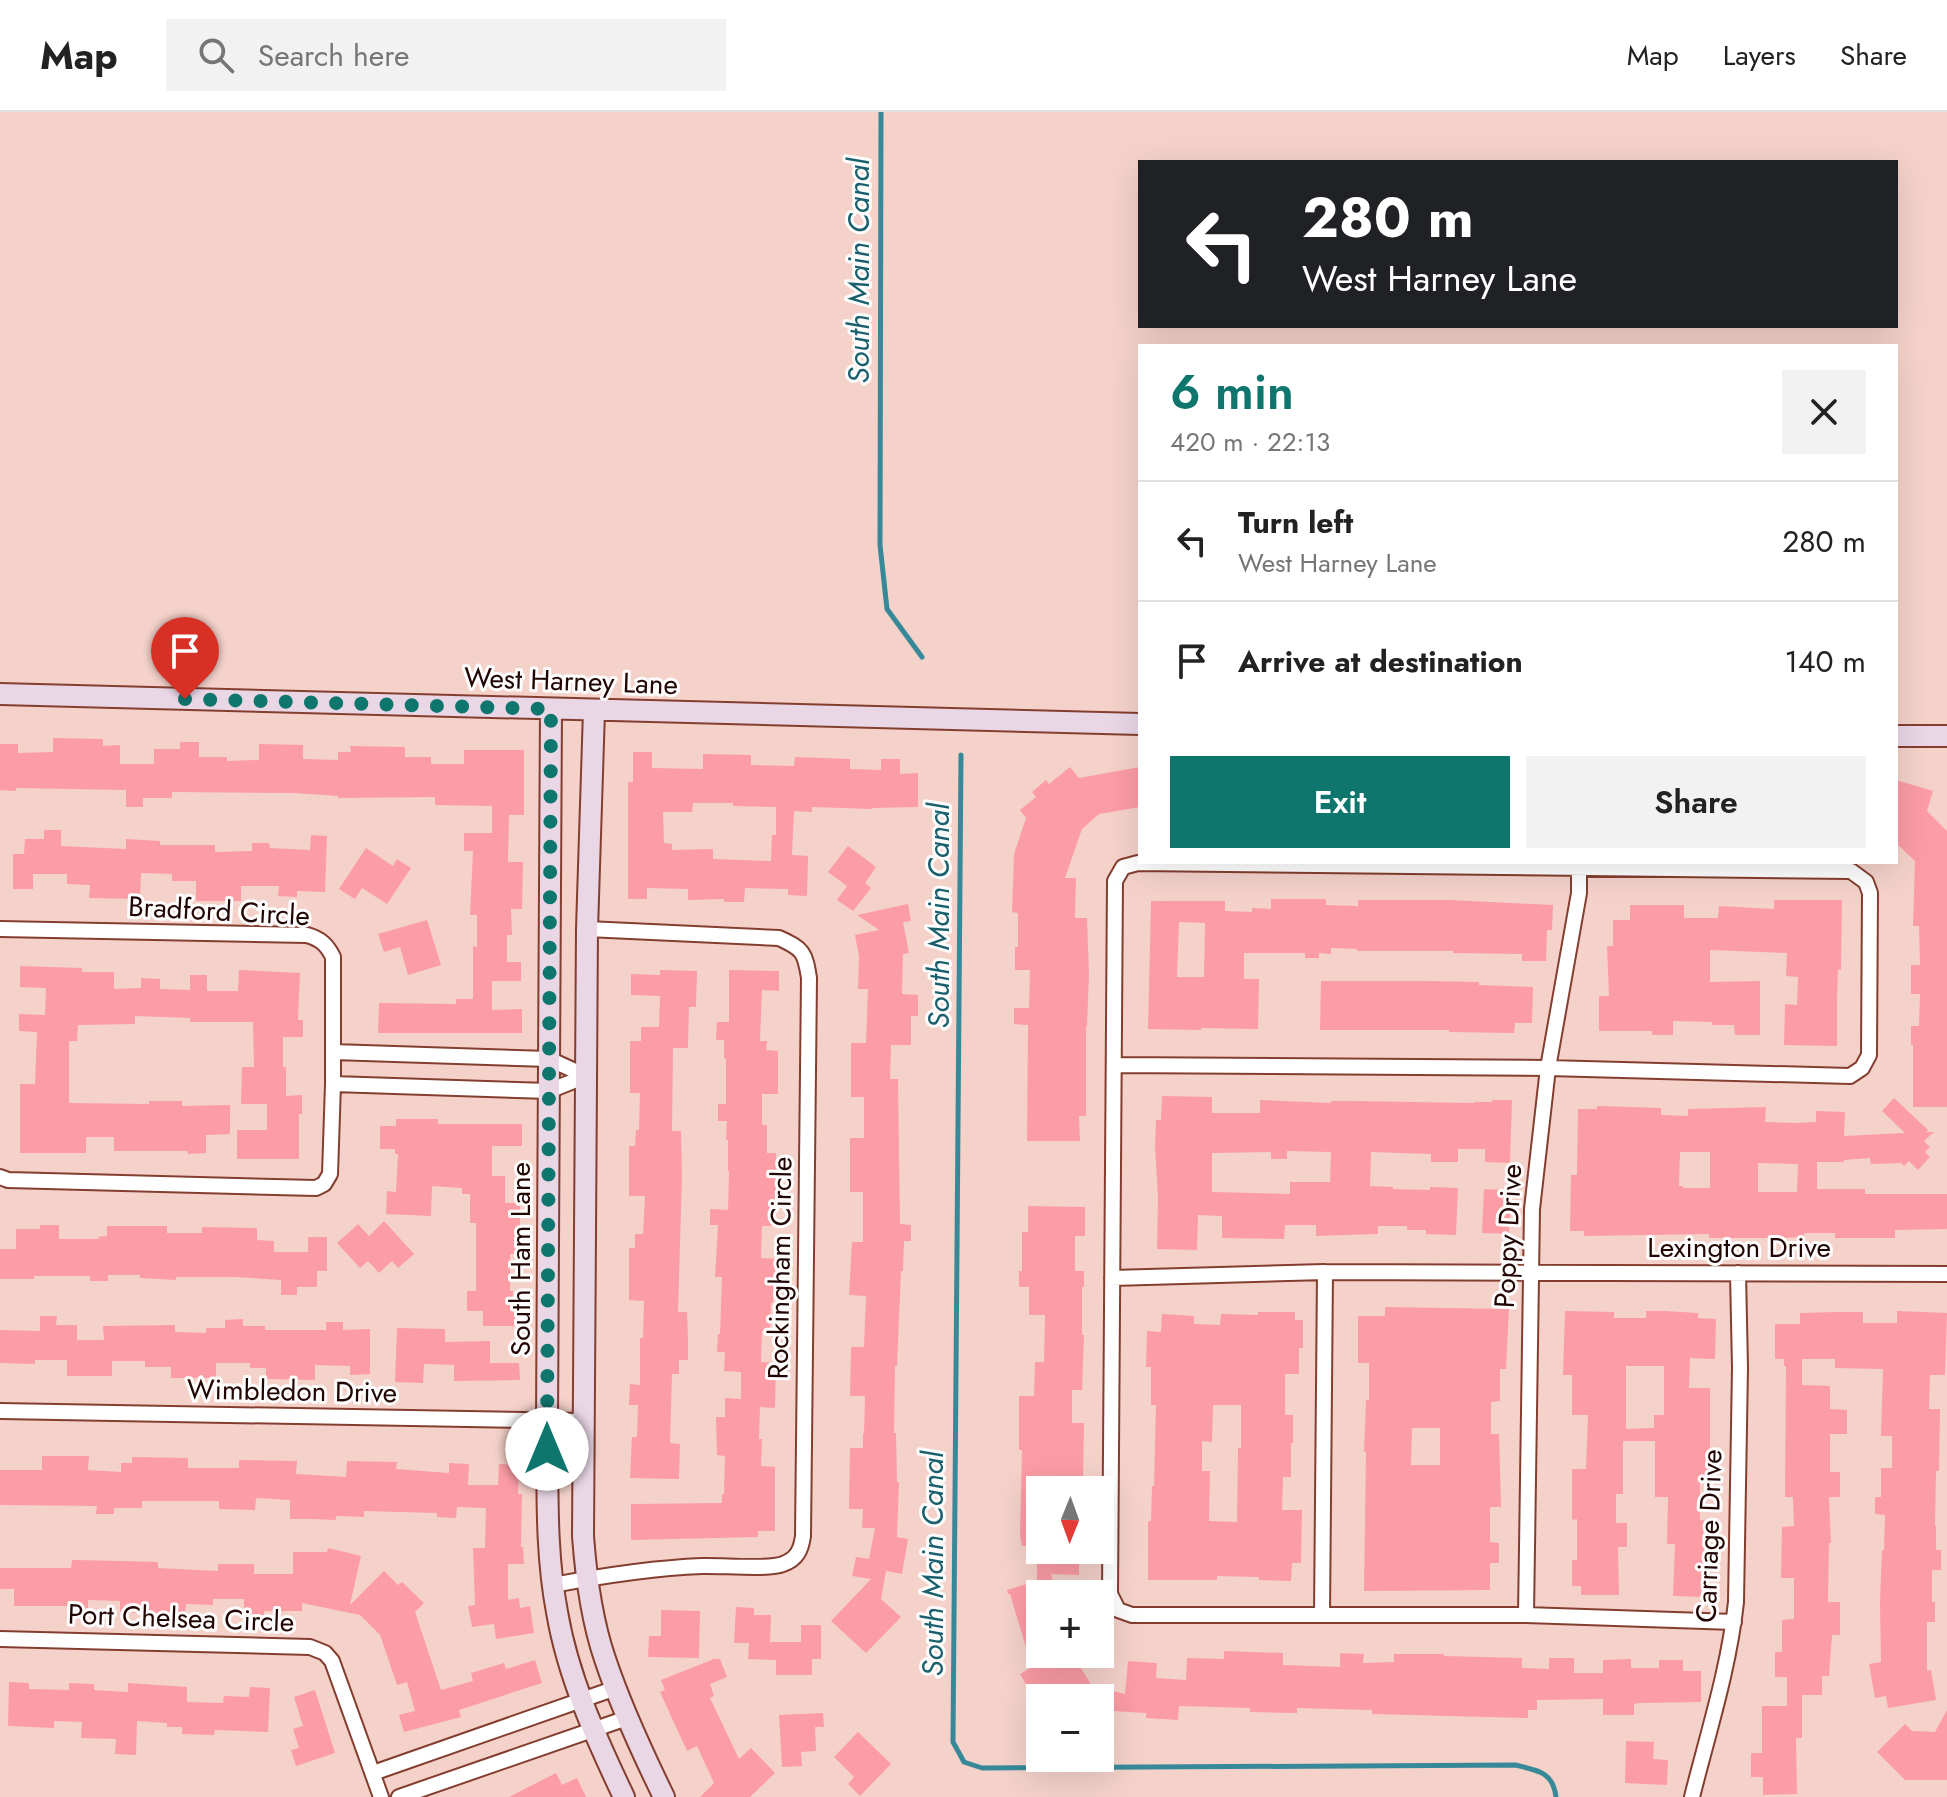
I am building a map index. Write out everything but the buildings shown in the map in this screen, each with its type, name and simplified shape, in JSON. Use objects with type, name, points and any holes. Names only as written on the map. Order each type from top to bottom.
[{"type":"main road","name":"West Harney Lane","points":[[0,694],[1138,724]]},
{"type":"main road","name":"South Ham Lane","points":[[551,709],[548,1537],[557,1614],[569,1662],[593,1729],[624,1797]]},
{"type":"main road","points":[[594,711],[587,929],[583,1536],[587,1579],[604,1657],[635,1738],[664,1797]]},
{"type":"main road","points":[[1898,736],[1947,736]]},
{"type":"street","points":[[1138,863],[1123,867],[1115,881],[1110,1594],[1118,1610],[1132,1615],[1526,1615],[1734,1622]]},
{"type":"street","points":[[1114,1065],[1548,1068],[1850,1076],[1862,1068],[1869,1055],[1870,893],[1866,882],[1851,871],[1285,864]]},
{"type":"street","name":"Poppy Drive","points":[[1526,1615],[1532,1209],[1548,1068],[1579,893],[1579,866]]},
{"type":"street","name":"Bradford Circle","points":[[0,929],[307,935],[327,946],[333,957],[330,1174],[324,1184],[316,1188],[8,1180],[0,1177]]},
{"type":"street","name":"Rockingham Circle","points":[[553,1585],[701,1566],[781,1566],[796,1557],[803,1536],[809,978],[805,958],[796,945],[779,938],[587,929]]},
{"type":"street","points":[[333,1052],[549,1059],[586,1076]]},
{"type":"street","points":[[333,1084],[549,1091],[586,1076]]},
{"type":"street","points":[[1322,1615],[1325,1272]]},
{"type":"street","name":"Lexington Drive","points":[[1112,1278],[1325,1272],[1947,1274]]},
{"type":"street","name":"Carriage Drive","points":[[1692,1797],[1721,1685],[1736,1602],[1740,1384],[1738,1273]]},
{"type":"street","name":"Wimbledon Drive","points":[[0,1411],[583,1421]]},
{"type":"street","name":"Port Chelsea Circle","points":[[0,1639],[310,1647],[325,1653],[332,1661],[381,1797]]},
{"type":"street","points":[[373,1773],[616,1688]]},
{"type":"street","points":[[399,1797],[627,1718]]},
{"type":"waterway","name":"South Main Canal","points":[[881,112],[880,545],[887,609],[922,657]]},
{"type":"waterway","name":"South Main Canal","points":[[961,755],[953,1742],[964,1762],[982,1768],[1515,1765],[1542,1773],[1551,1782],[1556,1797]]},
{"type":"route","points":[[185,699],[551,709],[547,1449]]}]
